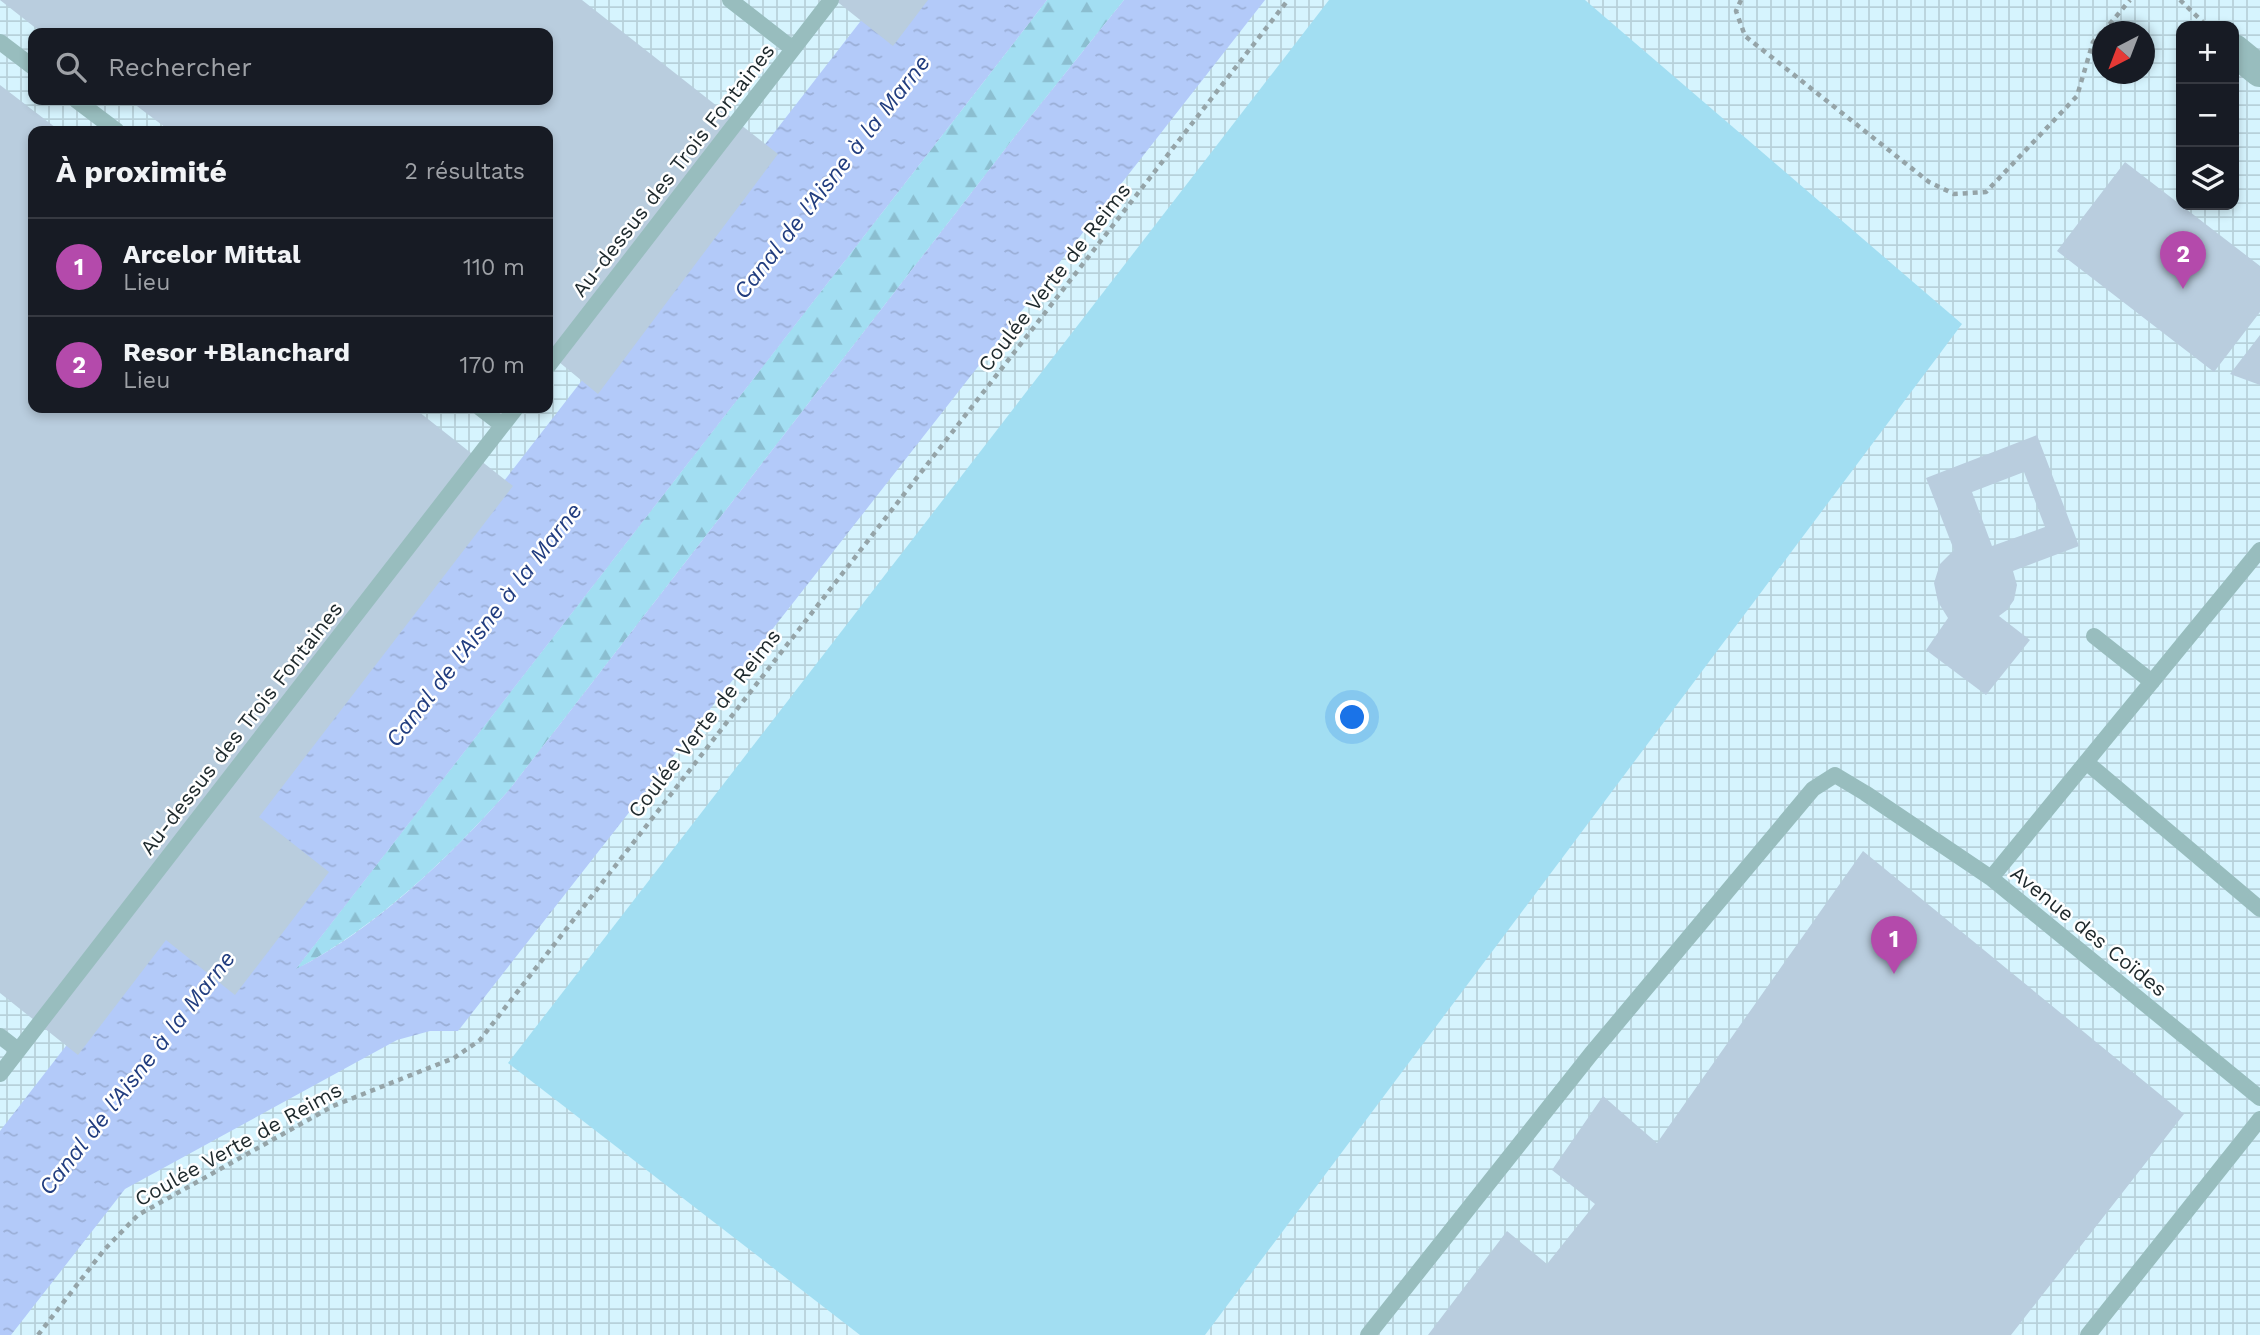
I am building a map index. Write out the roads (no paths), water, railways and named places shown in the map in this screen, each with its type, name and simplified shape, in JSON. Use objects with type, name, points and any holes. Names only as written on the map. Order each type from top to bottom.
[{"type":"street","points":[[2239,54],[2260,71]]},
{"type":"lane","points":[[730,0],[793,49]]},
{"type":"lane","name":"Au-dessus des Trois Fontaines","points":[[553,360],[831,0]]},
{"type":"lane","points":[[0,42],[28,63]]},
{"type":"lane","points":[[83,105],[110,126]]},
{"type":"lane","points":[[486,413],[502,425]]},
{"type":"lane","name":"Au-dessus des Trois Fontaines","points":[[0,1074],[512,413]]},
{"type":"lane","name":"Avenue des Coïdes","points":[[2260,550],[1991,878],[2260,1098]]},
{"type":"lane","points":[[2094,636],[2152,682]]},
{"type":"lane","points":[[2086,762],[2260,909]]},
{"type":"lane","points":[[1368,1335],[1591,1054],[1813,789],[1835,775],[1991,878]]},
{"type":"lane","points":[[0,1036],[19,1050]]},
{"type":"lane","points":[[2088,1335],[2260,1119]]},
{"type":"water","name":"Canal de l'Aisne à la Marne","points":[[877,0],[1047,0],[296,969],[354,934],[410,890],[509,790],[1027,121],[1124,0],[1265,0],[458,1031],[430,1031],[397,1040],[125,1189],[11,1335],[0,1335],[0,1131]]},
{"type":"place","name":"Resor +Blanchard","points":[[2183,289]]},
{"type":"place","name":"Arcelor Mittal","points":[[1894,974]]}]
